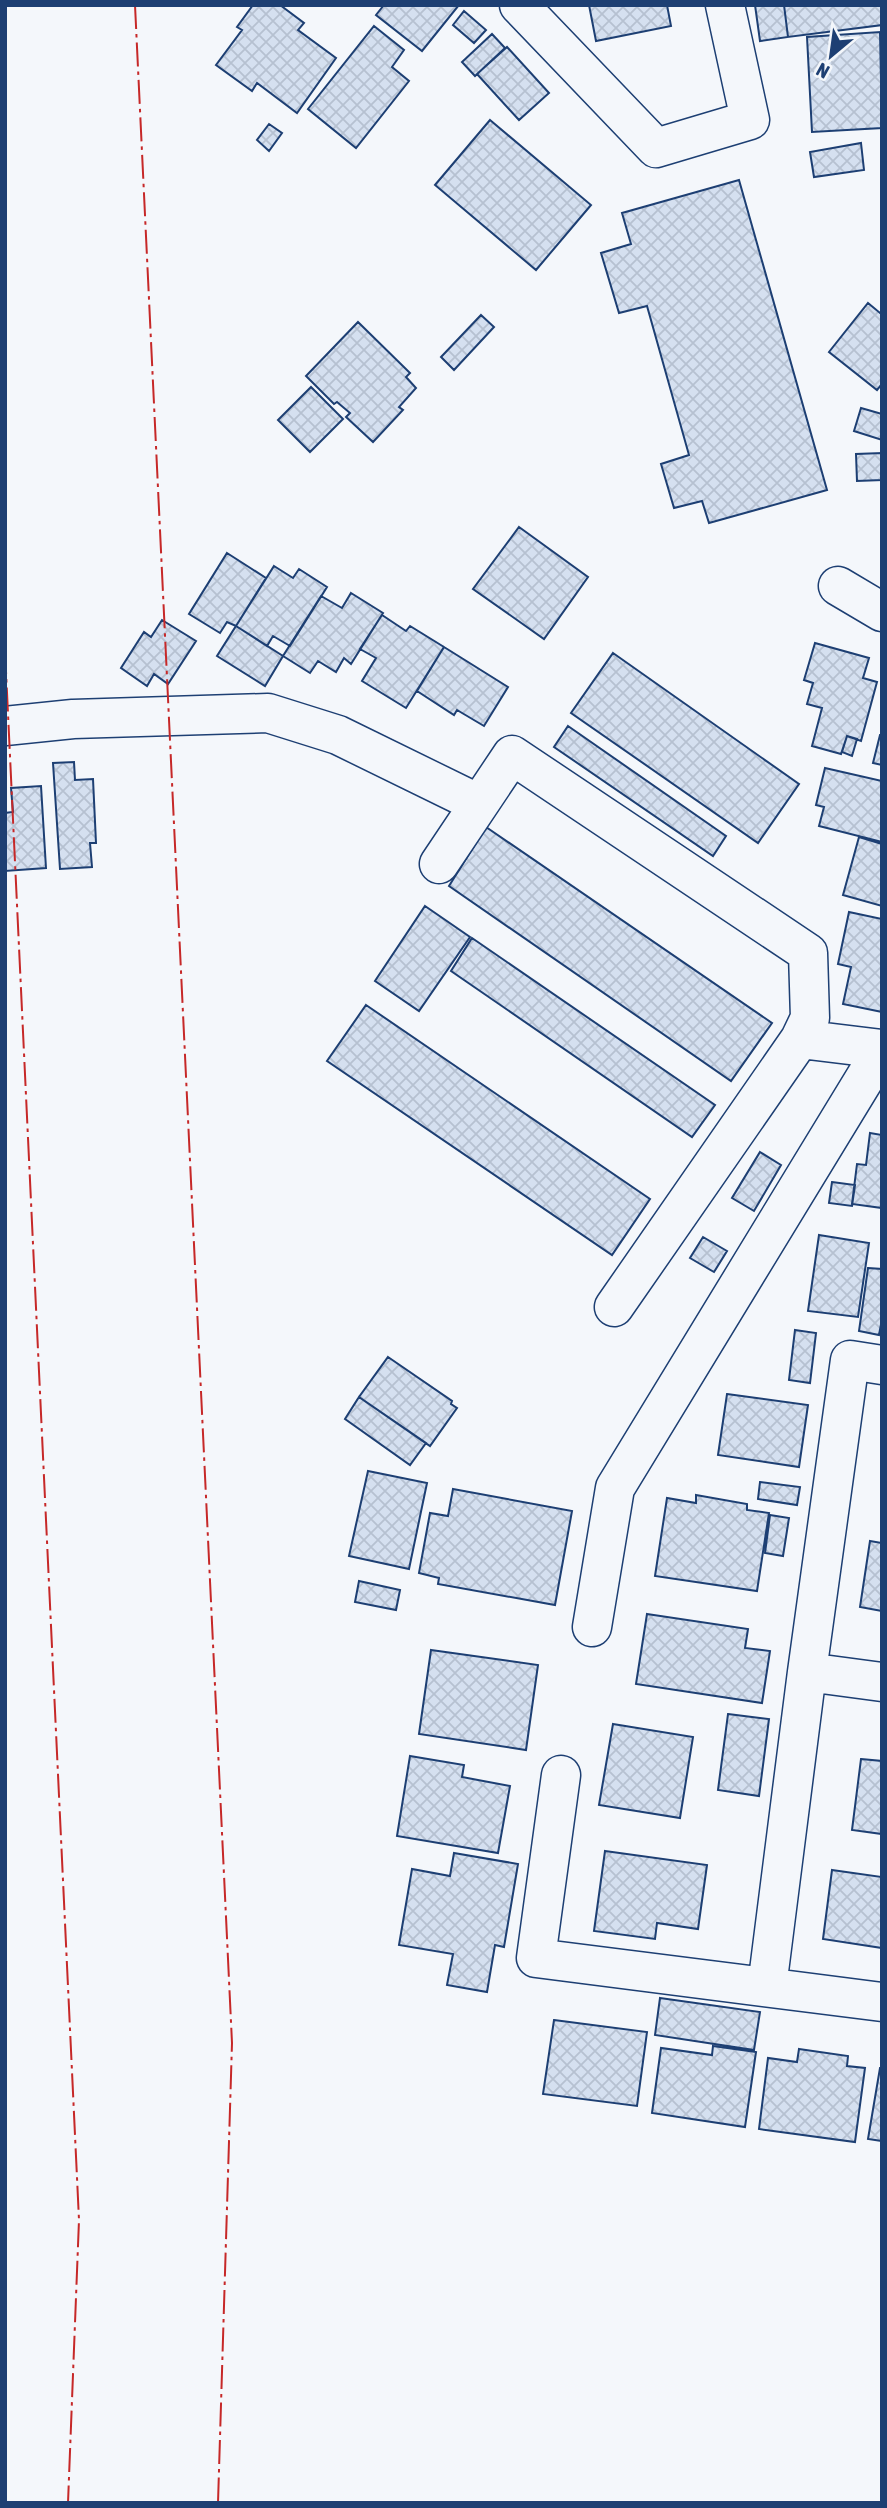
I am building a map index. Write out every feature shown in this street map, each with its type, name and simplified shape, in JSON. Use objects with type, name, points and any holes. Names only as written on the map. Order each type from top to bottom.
[{"type":"street","points":[[519,5],[656,148],[750,120],[725,5]]},
{"type":"street","points":[[838,586],[882,612]]},
{"type":"street","points":[[5,726],[73,719],[268,713],[338,735],[479,804]]},
{"type":"street","points":[[439,864],[512,755],[808,953],[810,1018],[800,1039],[614,1307]]},
{"type":"street","points":[[592,1627],[615,1488],[882,1050],[800,1039]]},
{"type":"street","points":[[767,1987],[850,1360],[882,1365]]},
{"type":"street","points":[[807,1672],[882,1682]]},
{"type":"street","points":[[561,1775],[536,1958],[882,2003]]},
{"type":"building","points":[[253,5],[280,5],[304,23],[298,30],[336,58],[297,113],[257,83],[252,91],[216,65],[242,30],[237,27]]},
{"type":"building","points":[[384,5],[459,5],[422,51],[376,15]]},
{"type":"building","points":[[589,5],[667,5],[671,26],[596,41]]},
{"type":"building","points":[[755,5],[784,5],[788,37],[760,41]]},
{"type":"building","points":[[784,5],[882,5],[882,25],[788,37]]},
{"type":"building","points":[[464,11],[486,30],[474,43],[453,25]]},
{"type":"building","points":[[374,26],[404,50],[392,67],[409,81],[356,148],[308,109]]},
{"type":"building","points":[[880,32],[882,128],[812,132],[807,37]]},
{"type":"building","points":[[492,34],[505,48],[475,76],[462,62]]},
{"type":"building","points":[[507,47],[549,93],[519,120],[477,74]]},
{"type":"building","points":[[490,120],[591,205],[536,270],[435,185]]},
{"type":"building","points":[[269,124],[282,133],[269,151],[257,140]]},
{"type":"building","points":[[861,143],[864,170],[814,177],[810,152]]},
{"type":"building","points":[[739,180],[827,490],[709,523],[702,501],[674,508],[661,464],[689,455],[647,306],[619,313],[601,253],[631,244],[622,213]]},
{"type":"building","points":[[868,303],[880,313],[882,311],[882,384],[877,390],[829,352]]},
{"type":"building","points":[[481,315],[494,327],[454,370],[441,357]]},
{"type":"building","points":[[358,322],[410,373],[406,377],[416,388],[399,407],[403,410],[373,442],[346,417],[350,413],[337,402],[334,404],[306,376]]},
{"type":"building","points":[[311,387],[343,419],[310,452],[278,420]]},
{"type":"building","points":[[861,408],[882,414],[882,440],[854,431]]},
{"type":"building","points":[[882,453],[882,480],[857,481],[856,454]]},
{"type":"building","points":[[519,527],[588,577],[544,639],[473,589]]},
{"type":"building","points":[[227,553],[266,578],[236,626],[227,622],[220,633],[189,614]]},
{"type":"building","points":[[274,566],[293,578],[299,569],[327,587],[290,646],[273,636],[267,646],[236,626]]},
{"type":"building","points":[[351,593],[383,613],[351,664],[344,658],[336,672],[318,661],[310,673],[283,656],[321,596],[342,608]]},
{"type":"building","points":[[382,615],[406,631],[410,626],[444,647],[406,708],[362,681],[376,658],[360,649]]},
{"type":"building","points":[[162,620],[196,641],[168,684],[154,674],[147,686],[121,668],[144,632],[151,637]]},
{"type":"building","points":[[236,626],[283,656],[265,686],[217,656]]},
{"type":"building","points":[[815,643],[869,658],[863,678],[877,682],[861,741],[847,736],[841,754],[812,746],[822,708],[807,704],[813,683],[804,680]]},
{"type":"building","points":[[444,647],[508,687],[484,726],[457,710],[454,715],[417,691]]},
{"type":"building","points":[[613,653],[799,784],[758,843],[571,713]]},
{"type":"building","points":[[568,726],[726,836],[713,856],[554,747]]},
{"type":"building","points":[[882,735],[882,765],[873,763]]},
{"type":"building","points":[[847,736],[857,739],[852,756],[842,752]]},
{"type":"building","points":[[74,762],[75,780],[93,779],[96,843],[90,843],[92,867],[60,869],[53,763]]},
{"type":"building","points":[[825,768],[882,781],[882,842],[819,826],[824,807],[816,805]]},
{"type":"building","points":[[41,786],[46,868],[5,871],[5,813],[13,812],[11,788]]},
{"type":"building","points":[[486,827],[772,1023],[731,1081],[449,886]]},
{"type":"building","points":[[859,837],[882,844],[882,906],[843,895]]},
{"type":"building","points":[[425,906],[470,937],[419,1011],[375,981]]},
{"type":"building","points":[[849,912],[882,919],[882,1012],[843,1004],[851,967],[838,964]]},
{"type":"building","points":[[472,938],[715,1105],[692,1137],[451,971]]},
{"type":"building","points":[[366,1005],[650,1199],[612,1255],[327,1061]]},
{"type":"building","points":[[870,1133],[882,1135],[882,1208],[852,1204],[857,1164],[866,1165]]},
{"type":"building","points":[[760,1152],[781,1165],[754,1211],[732,1198]]},
{"type":"building","points":[[832,1182],[855,1185],[852,1206],[829,1203]]},
{"type":"building","points":[[819,1235],[869,1243],[858,1317],[808,1311]]},
{"type":"building","points":[[703,1237],[727,1251],[714,1272],[690,1258]]},
{"type":"building","points":[[868,1268],[882,1269],[882,1319],[879,1335],[859,1331]]},
{"type":"building","points":[[795,1330],[816,1333],[810,1383],[789,1380]]},
{"type":"building","points":[[388,1357],[452,1401],[451,1404],[457,1408],[430,1446],[359,1397]]},
{"type":"building","points":[[727,1394],[808,1405],[799,1467],[718,1455]]},
{"type":"building","points":[[359,1397],[426,1443],[410,1465],[345,1419]]},
{"type":"building","points":[[368,1471],[427,1483],[409,1569],[349,1556]]},
{"type":"building","points":[[760,1482],[800,1487],[797,1505],[758,1499]]},
{"type":"building","points":[[453,1489],[572,1511],[555,1605],[438,1584],[439,1578],[419,1573],[430,1513],[448,1516]]},
{"type":"building","points":[[696,1495],[747,1504],[747,1510],[769,1513],[757,1591],[655,1576],[667,1498],[696,1503]]},
{"type":"building","points":[[770,1515],[789,1518],[783,1556],[765,1553]]},
{"type":"building","points":[[870,1541],[882,1543],[882,1611],[860,1607]]},
{"type":"building","points":[[359,1581],[400,1590],[396,1610],[355,1602]]},
{"type":"building","points":[[647,1614],[748,1629],[745,1648],[770,1651],[762,1703],[636,1684]]},
{"type":"building","points":[[431,1650],[538,1665],[526,1750],[419,1734]]},
{"type":"building","points":[[728,1714],[769,1719],[759,1796],[718,1790]]},
{"type":"building","points":[[613,1724],[693,1737],[680,1818],[599,1805]]},
{"type":"building","points":[[410,1756],[464,1765],[462,1777],[510,1786],[498,1853],[397,1836]]},
{"type":"building","points":[[861,1759],[882,1761],[882,1834],[852,1830]]},
{"type":"building","points":[[605,1851],[707,1865],[698,1929],[657,1923],[655,1939],[594,1931]]},
{"type":"building","points":[[454,1853],[518,1864],[504,1947],[495,1945],[487,1992],[447,1985],[453,1954],[399,1945],[412,1869],[450,1876]]},
{"type":"building","points":[[832,1870],[882,1877],[882,1948],[823,1939]]},
{"type":"building","points":[[660,1998],[760,2012],[754,2050],[655,2035]]},
{"type":"building","points":[[554,2020],[647,2032],[637,2106],[543,2094]]},
{"type":"building","points":[[713,2046],[756,2052],[745,2127],[652,2113],[661,2048],[712,2055]]},
{"type":"building","points":[[799,2049],[848,2056],[847,2066],[865,2068],[855,2142],[759,2129],[768,2058],[797,2062]]},
{"type":"building","points":[[882,2068],[882,2141],[868,2139]]},
{"type":"power","points":[[135,5],[232,2043],[218,2503]]},
{"type":"power","points":[[5,650],[79,2220],[68,2503]]}]
